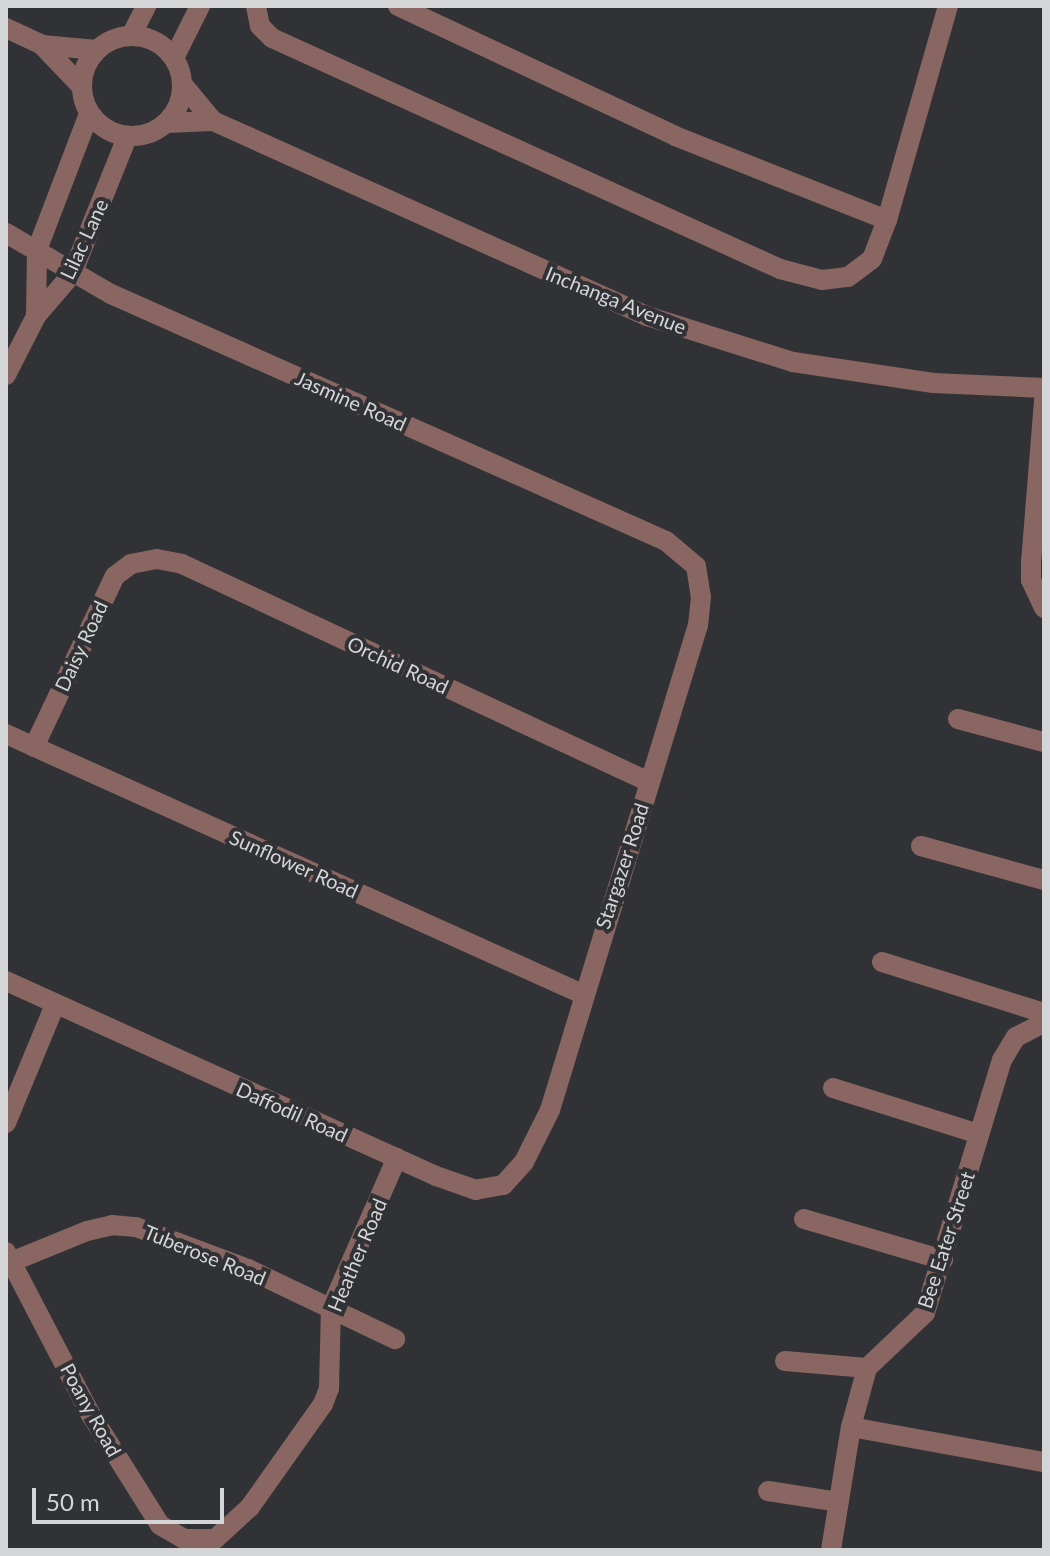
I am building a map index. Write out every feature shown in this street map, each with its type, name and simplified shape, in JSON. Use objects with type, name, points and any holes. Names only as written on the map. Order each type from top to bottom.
[{"type":"street","points":[[131,36],[146,6]]},
{"type":"street","points":[[6,28],[42,45],[97,50],[131,36],[155,41],[174,58],[200,6]]},
{"type":"street","points":[[256,6],[260,26],[272,38],[780,269],[822,280],[848,277],[872,259],[887,220],[948,6]]},
{"type":"street","points":[[398,6],[675,136],[887,220]]},
{"type":"street","points":[[42,45],[81,86],[89,114],[112,133],[127,137]]},
{"type":"street","points":[[81,86],[97,50]]},
{"type":"street","name":"Inchanga Avenue","points":[[174,58],[183,85],[213,121],[647,316],[748,350],[860,374],[1044,388]]},
{"type":"street","points":[[166,123],[176,112],[183,85]]},
{"type":"street","name":"Lilac Lane","points":[[36,316],[37,250],[89,114]]},
{"type":"street","name":"Inchanga Avenue","points":[[127,137],[141,136],[166,123],[213,121]]},
{"type":"street","name":"Lilac Lane","points":[[36,316],[72,274],[127,137]]},
{"type":"street","name":"Jasmine Road","points":[[6,233],[72,274],[666,541],[696,566]]},
{"type":"street","points":[[6,375],[36,316]]},
{"type":"street","points":[[1044,401],[1031,561],[1031,580],[1044,608]]},
{"type":"street","name":"Daisy Road","points":[[34,747],[108,588],[123,569],[145,559]]},
{"type":"street","name":"Orchid Road","points":[[145,559],[182,564],[649,782]]},
{"type":"street","name":"Stargazer Road","points":[[524,1162],[550,1110],[582,994],[698,625],[701,597],[696,566]]},
{"type":"street","points":[[958,719],[1044,742]]},
{"type":"street","name":"Sunflower Road","points":[[6,734],[582,994]]},
{"type":"street","points":[[921,846],[1044,880]]},
{"type":"street","points":[[882,962],[1044,1013]]},
{"type":"street","name":"Daffodil Road","points":[[6,981],[54,1007],[463,1187],[487,1191],[513,1178],[524,1162]]},
{"type":"street","points":[[6,1123],[54,1007]]},
{"type":"street","name":"Bee Eater Street","points":[[867,1368],[925,1313],[1008,1048],[1016,1037],[1044,1023]]},
{"type":"street","points":[[833,1088],[979,1134]]},
{"type":"street","name":"Heather Road","points":[[201,1541],[229,1530],[290,1455],[323,1404],[329,1388],[331,1308],[397,1158]]},
{"type":"street","points":[[804,1219],[943,1260]]},
{"type":"street","name":"Tuberose Road","points":[[8,1257],[54,1241],[123,1225],[248,1269],[395,1339]]},
{"type":"street","name":"Poany Road","points":[[8,1257],[143,1501],[168,1532],[201,1541]]},
{"type":"street","points":[[785,1361],[867,1368],[851,1427],[831,1550]]},
{"type":"street","points":[[851,1427],[1044,1462]]},
{"type":"street","points":[[768,1491],[838,1502]]}]
